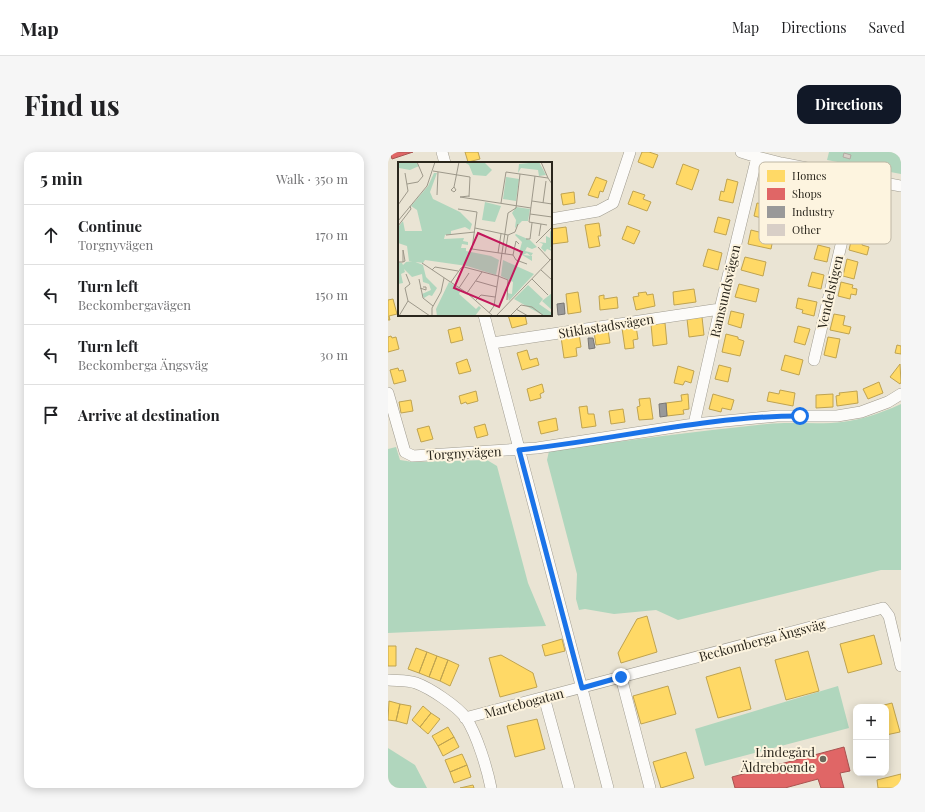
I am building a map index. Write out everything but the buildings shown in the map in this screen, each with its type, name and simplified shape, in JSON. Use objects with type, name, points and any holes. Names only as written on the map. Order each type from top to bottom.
[{"type":"street","points":[[442,152],[445,162]]},
{"type":"street","points":[[552,219],[598,211],[613,203],[630,152]]},
{"type":"street","points":[[742,152],[757,157],[782,162]]},
{"type":"street","name":"Ramsundsvägen","points":[[694,424],[757,157]]},
{"type":"street","points":[[891,184],[901,186]]},
{"type":"street","name":"Vendelstigen","points":[[814,360],[841,244]]},
{"type":"street","name":"Stiklastadsvägen","points":[[492,343],[720,309]]},
{"type":"street","points":[[484,316],[608,788]]},
{"type":"street","name":"Torgnyvägen","points":[[388,393],[405,452],[413,456],[519,450],[694,424],[777,416],[837,416],[861,412],[888,402],[901,394]]},
{"type":"street","name":"Beckomberga Ängsväg","points":[[582,688],[883,608],[889,616],[901,666]]},
{"type":"street","points":[[621,677],[650,788]]},
{"type":"street","name":"Martebogatan","points":[[388,680],[415,683],[443,698],[466,718],[475,736],[491,788]]},
{"type":"street","name":"Martebogatan","points":[[466,718],[582,688]]},
{"type":"street","points":[[544,697],[569,788]]},
{"type":"green space","points":[[829,152],[901,152],[901,174],[891,172],[891,162],[838,162],[827,160]]},
{"type":"green space","points":[[901,404],[901,570],[881,570],[678,620],[656,610],[614,614],[585,609],[579,610],[576,599],[577,574],[547,460],[549,451],[767,424],[849,421],[867,417]]},
{"type":"green space","points":[[396,447],[400,460],[413,462],[487,460],[497,466],[528,583],[546,626],[388,633],[388,449]]},
{"type":"green space","points":[[838,686],[849,728],[705,766],[695,729]]},
{"type":"green space","points":[[388,748],[415,765],[427,788],[388,788]]},
{"type":"place","name":"Lindegård Äldreboende","points":[[823,759]]},
{"type":"route","points":[[621,677],[582,688],[519,450],[694,424],[777,416],[800,416]]}]
